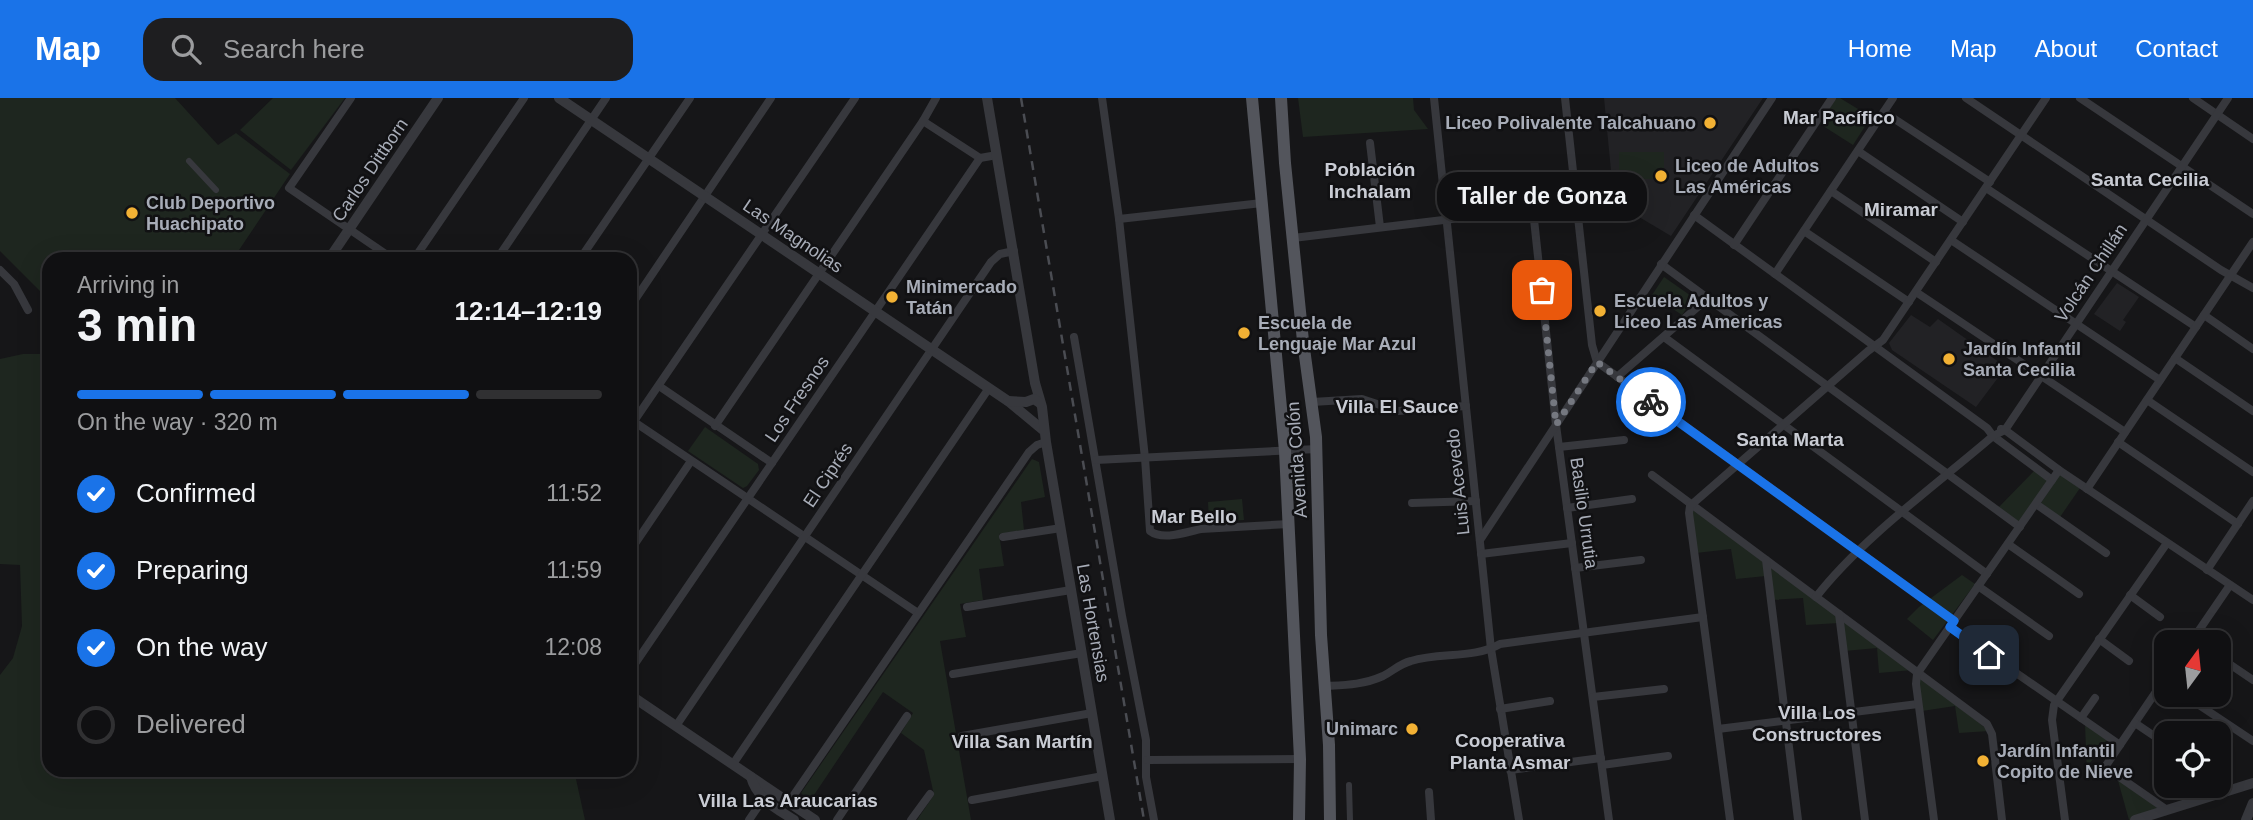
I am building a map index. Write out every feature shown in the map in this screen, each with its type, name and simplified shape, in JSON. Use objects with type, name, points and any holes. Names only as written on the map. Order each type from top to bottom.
[{"type":"main road","name":"Avenida Colón","points":[[1252,98],[1285,451],[1300,759],[1299,820]]},
{"type":"main road","name":"Avenida Colón","points":[[1282,98],[1284,156],[1317,449],[1321,635],[1330,756],[1330,820]]},
{"type":"street","points":[[351,98],[289,188],[383,252]]},
{"type":"street","name":"Carlos Dittborn","points":[[334,252],[438,98]]},
{"type":"street","points":[[419,252],[524,98]]},
{"type":"street","name":"Las Magnolias","points":[[559,98],[1008,401],[1032,408]]},
{"type":"street","points":[[502,252],[606,98]]},
{"type":"street","points":[[585,252],[690,98]]},
{"type":"street","points":[[637,297],[771,98]]},
{"type":"street","points":[[637,415],[855,98]]},
{"type":"street","points":[[715,426],[936,98]]},
{"type":"street","name":"Las Hortensias","points":[[987,98],[1035,383],[1032,408],[1044,430],[1110,820]]},
{"type":"street","points":[[1102,98],[1119,219],[1145,458],[1148,526],[1153,534],[1289,524]]},
{"type":"street","name":"Luis Acevedo","points":[[1434,98],[1491,649],[1518,820]]},
{"type":"street","points":[[1565,98],[1592,345],[1597,362],[1858,552],[2056,701],[2120,745]]},
{"type":"street","points":[[1480,540],[1772,98]]},
{"type":"street","points":[[1775,274],[1893,98]]},
{"type":"street","points":[[1966,98],[2253,288]]},
{"type":"street","points":[[1730,820],[1689,513],[1691,504],[1883,341],[2046,98]]},
{"type":"street","points":[[2080,98],[2253,214]]},
{"type":"street","points":[[2193,98],[2253,139]]},
{"type":"street","name":"Volcán Chillán","points":[[2005,430],[2228,98]]},
{"type":"street","points":[[1734,244],[1829,99]]},
{"type":"street","points":[[1884,112],[2196,327]]},
{"type":"street","points":[[923,121],[980,158],[997,155]]},
{"type":"street","points":[[1370,143],[1380,228]]},
{"type":"street","points":[[1858,151],[1963,222]]},
{"type":"street","name":"Los Fresnos","points":[[637,661],[980,158]]},
{"type":"street","points":[[190,161],[216,190]]},
{"type":"street","points":[[1831,191],[1936,262]]},
{"type":"street","points":[[1119,219],[1262,204]]},
{"type":"street","points":[[1293,238],[1577,204]]},
{"type":"street","name":"Basilio Urrutia","points":[[1534,209],[1556,425],[1609,820]]},
{"type":"street","points":[[1694,215],[2052,480]]},
{"type":"street","points":[[1804,231],[1909,302]]},
{"type":"street","points":[[1951,240],[2160,380]]},
{"type":"street","points":[[2087,489],[2253,242]]},
{"type":"street","name":"El Ciprés","points":[[676,726],[994,259],[1000,254],[1014,251]]},
{"type":"street","points":[[1661,264],[2020,527]]},
{"type":"street","points":[[0,270],[14,284],[29,310]]},
{"type":"street","points":[[1916,292],[2125,432]]},
{"type":"street","points":[[1617,377],[1708,298]]},
{"type":"street","points":[[2204,316],[2253,349]]},
{"type":"street","points":[[1074,337],[1146,740],[1146,778],[1154,820]]},
{"type":"street","points":[[1664,337],[1987,574]]},
{"type":"street","points":[[2175,358],[2253,411]]},
{"type":"street","points":[[659,386],[772,463]]},
{"type":"street","points":[[733,764],[989,388]]},
{"type":"street","points":[[1312,402],[1362,399],[1398,411],[1466,406]]},
{"type":"street","points":[[2147,400],[2253,472]]},
{"type":"street","points":[[637,427],[919,613]]},
{"type":"street","points":[[1816,597],[1858,552],[1948,474],[1990,432],[2005,430],[2059,470],[2253,600]]},
{"type":"street","points":[[1559,447],[1624,440]]},
{"type":"street","points":[[789,802],[1029,452],[1037,444],[1046,442]]},
{"type":"street","points":[[2118,442],[2238,524]]},
{"type":"street","points":[[1096,460],[1317,449]]},
{"type":"street","points":[[637,541],[691,461]]},
{"type":"street","points":[[1934,820],[1918,704],[1918,672],[2059,470]]},
{"type":"street","points":[[1652,475],[1989,726],[2002,820]]},
{"type":"street","points":[[1567,508],[1632,499]]},
{"type":"street","points":[[1412,503],[1476,501]]},
{"type":"street","points":[[2207,570],[2253,501]]},
{"type":"street","points":[[2035,504],[2106,553]]},
{"type":"street","points":[[1003,537],[1060,528]]},
{"type":"street","points":[[1481,554],[1572,543]]},
{"type":"street","points":[[2065,820],[2053,720],[2056,701],[2167,543]]},
{"type":"street","points":[[2008,544],[2079,594]]},
{"type":"street","points":[[1576,568],[1641,560]]},
{"type":"street","points":[[1766,560],[1798,820]]},
{"type":"street","points":[[2201,630],[2230,585]]},
{"type":"street","points":[[1978,586],[2049,636]]},
{"type":"street","points":[[967,607],[1071,590]]},
{"type":"street","points":[[2130,596],[2160,617]]},
{"type":"street","points":[[1839,614],[1865,820]]},
{"type":"street","points":[[1325,686],[1354,686],[1384,676],[1398,665],[1440,654],[1485,652],[1500,644],[1703,617]]},
{"type":"street","points":[[2099,639],[2129,661]]},
{"type":"street","points":[[953,674],[1082,653]]},
{"type":"street","points":[[2231,665],[2253,680]]},
{"type":"street","points":[[1593,697],[1664,689]]},
{"type":"street","points":[[2154,697],[2105,767],[2167,810]]},
{"type":"street","points":[[2081,718],[2095,698]]},
{"type":"street","points":[[637,700],[815,820]]},
{"type":"street","points":[[1500,709],[1550,701]]},
{"type":"street","points":[[1718,729],[1918,704]]},
{"type":"street","points":[[2202,707],[2253,741]]},
{"type":"street","points":[[962,736],[1092,713]]},
{"type":"street","points":[[837,820],[907,716]]},
{"type":"street","points":[[2135,723],[2154,736]]},
{"type":"street","points":[[1510,770],[1668,757]]},
{"type":"street","points":[[1147,760],[1300,759]]},
{"type":"street","points":[[972,800],[1103,776]]},
{"type":"street","points":[[751,777],[756,791],[763,799],[794,820]]},
{"type":"street","points":[[2141,819],[2253,783]]},
{"type":"street","points":[[1349,785],[1350,820]]},
{"type":"street","points":[[749,820],[770,789]]},
{"type":"street","points":[[1429,792],[1431,820]]},
{"type":"street","points":[[911,820],[930,794]]},
{"type":"street","points":[[2246,820],[2253,803]]},
{"type":"shaded area","name":"Club Deportivo Huachipato","points":[[0,98],[175,98],[218,145],[236,133],[290,174],[238,252],[42,252],[42,293],[0,251]]},
{"type":"shaded area","points":[[273,98],[345,98],[291,170],[240,130]]},
{"type":"shaded area","points":[[1298,98],[1413,98],[1414,110],[1428,129],[1303,137]]},
{"type":"shaded area","points":[[1604,98],[1763,98],[1671,236],[1614,202]]},
{"type":"shaded area","points":[[1836,98],[1871,117],[1853,145],[1820,124]]},
{"type":"shaded area","points":[[1619,152],[1664,152],[1664,179],[1619,179]]},
{"type":"shaded area","points":[[1664,277],[1694,298],[1682,315],[1652,295]]},
{"type":"shaded area","points":[[2117,283],[2139,297],[2123,320],[2126,322],[2120,331],[2094,314]]},
{"type":"shaded area","name":"Jardín Infantil Santa Cecilia","points":[[1911,315],[1930,327],[1938,319],[2006,367],[1976,407],[1892,350],[1889,343]]},
{"type":"shaded area","points":[[23,354],[42,354],[42,777],[576,777],[585,820],[0,820],[0,675],[13,658],[22,626],[20,565],[0,564],[0,359]]},
{"type":"shaded area","points":[[705,427],[758,464],[759,470],[747,486],[743,488],[688,451]]},
{"type":"shaded area","points":[[1032,459],[1039,462],[1045,497],[1021,502],[1024,530],[999,534],[1004,566],[979,569],[983,600],[960,604],[966,637],[940,641],[971,820],[917,820],[934,795],[924,750],[901,733],[913,713],[883,692],[810,801],[801,793]]},
{"type":"shaded area","points":[[2035,470],[2050,480],[2019,524],[1998,508]]},
{"type":"shaded area","points":[[2060,474],[2080,488],[2060,517],[2041,503]]},
{"type":"shaded area","points":[[1242,499],[1244,520],[1209,522],[1208,502]]},
{"type":"shaded area","points":[[1691,509],[1764,560],[1766,576],[1736,579],[1731,549],[1696,553]]},
{"type":"shaded area","points":[[1767,562],[1838,614],[1839,623],[1806,625],[1803,598],[1772,600]]},
{"type":"shaded area","points":[[1962,575],[1975,584],[1933,640],[1907,619]]},
{"type":"shaded area","points":[[1840,616],[1913,670],[1879,673],[1877,648],[1844,651]]},
{"type":"shaded area","points":[[1918,674],[1989,731],[1959,733],[1955,706],[1922,711]]},
{"type":"shaded area","points":[[2085,724],[2108,739],[2090,763],[2104,773],[2087,774]]},
{"type":"shaded area","points":[[2117,777],[2165,810],[2129,820]]},
{"type":"railway","points":[[1021,98],[1144,820]]},
{"type":"way so far","points":[[1542,290],[1556,425],[1597,362],[1651,402]]},
{"type":"place","name":"Liceo Polivalente Talcahuano","points":[[1710,123]]},
{"type":"place","name":"Liceo de Adultos Las Américas","points":[[1661,176]]},
{"type":"place","name":"Club Deportivo Huachipato","points":[[132,213]]},
{"type":"place","name":"Taller de Gonza","points":[[1542,290]]},
{"type":"place","name":"Minimercado Tatán","points":[[892,297]]},
{"type":"place","name":"Escuela Adultos y Liceo Las Americas","points":[[1600,311]]},
{"type":"place","name":"Escuela de Lenguaje Mar Azul","points":[[1244,333]]},
{"type":"place","name":"Jardín Infantil Santa Cecilia","points":[[1949,359]]},
{"type":"place","name":"Unimarc","points":[[1412,729]]},
{"type":"place","name":"Jardín Infantil Copito de Nieve","points":[[1983,761]]},
{"type":"district","name":"Mar Pacífico","points":[[1839,117]]},
{"type":"district","name":"Santa Cecilia","points":[[2150,179]]},
{"type":"district","name":"Población Inchalam","points":[[1370,180]]},
{"type":"district","name":"Miramar","points":[[1901,209]]},
{"type":"district","name":"Villa El Sauce","points":[[1397,406]]},
{"type":"district","name":"Santa Marta","points":[[1790,439]]},
{"type":"district","name":"Mar Bello","points":[[1194,516]]},
{"type":"district","name":"Villa Los Constructores","points":[[1817,723]]},
{"type":"district","name":"Villa San Martín","points":[[1022,741]]},
{"type":"district","name":"Cooperativa Planta Asmar","points":[[1510,751]]},
{"type":"district","name":"Villa Las Araucarias","points":[[788,800]]},
{"type":"route","points":[[1651,402],[1954,621],[1950,627],[1989,655]]}]
